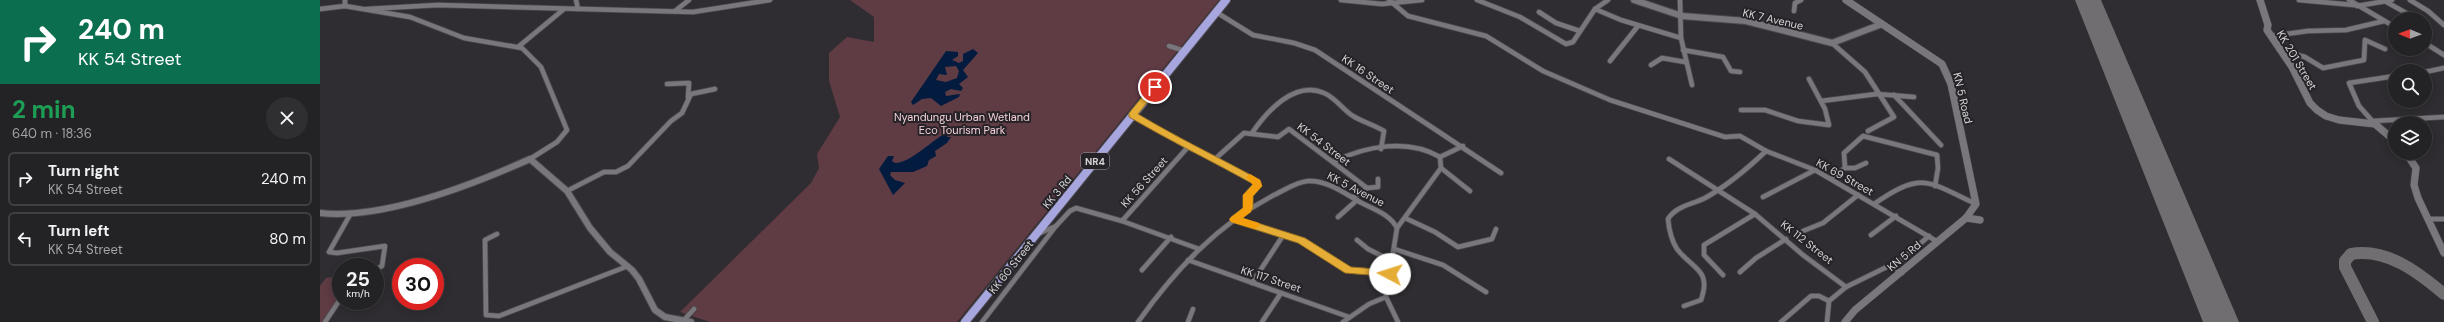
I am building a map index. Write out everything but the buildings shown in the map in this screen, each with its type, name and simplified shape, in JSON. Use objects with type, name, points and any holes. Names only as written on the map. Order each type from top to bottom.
[{"type":"highway","name":"KK 3 Rd","points":[[965,322],[1226,0]]},
{"type":"main road","name":"KN 5 Road","points":[[1846,0],[1928,53],[1942,64],[1948,73],[1976,204]]},
{"type":"main road","name":"KK 201 Street","points":[[2260,0],[2270,36],[2292,67],[2313,106],[2323,114],[2334,119],[2374,122]]},
{"type":"main road","points":[[2374,122],[2388,135]]},
{"type":"main road","points":[[2411,160],[2416,168],[2416,192],[2444,253]]},
{"type":"main road","name":"KN 5 Rd","points":[[1845,322],[1855,310],[1902,273],[1966,218],[1976,204]]},
{"type":"main road","points":[[1966,218],[1980,220]]},
{"type":"street","points":[[344,6],[345,0]]},
{"type":"street","points":[[576,0],[578,9]]},
{"type":"street","points":[[675,11],[689,0]]},
{"type":"street","points":[[367,9],[438,5],[706,11],[770,0]]},
{"type":"street","points":[[1341,0],[1411,4],[1422,0]]},
{"type":"street","points":[[1477,0],[1520,17],[1550,33],[1556,40],[1563,43],[1573,42],[1595,9],[1608,0]]},
{"type":"street","points":[[1680,0],[1679,6],[1682,16],[1682,50],[1692,85]]},
{"type":"street","points":[[1794,10],[1796,3],[1801,0]]},
{"type":"street","points":[[2300,0],[2356,6],[2384,0],[2392,0]]},
{"type":"street","points":[[2349,0],[2356,6],[2388,23]]},
{"type":"street","points":[[2384,0],[2405,12]]},
{"type":"street","points":[[2410,0],[2428,11],[2444,25]]},
{"type":"street","name":"KK 7 Avenue","points":[[1638,1],[1682,16],[1746,21],[1832,43]]},
{"type":"street","name":"KK 69 Street","points":[[1390,2],[1402,13],[1414,18],[1486,36],[1543,71],[1584,86],[1610,100],[1724,137],[1740,136],[1766,151],[1815,170],[1830,178],[1938,242]]},
{"type":"street","points":[[320,9],[344,6],[367,9],[419,20],[464,38],[518,46],[528,52],[541,67],[567,130],[557,142],[530,158],[485,178],[432,197],[351,213],[320,213]]},
{"type":"street","points":[[518,46],[564,9]]},
{"type":"street","points":[[1595,9],[1638,26],[1681,38]]},
{"type":"street","name":"KK 16 Street","points":[[1216,12],[1253,36],[1294,43],[1315,50],[1464,146],[1501,173]]},
{"type":"street","points":[[1539,12],[1556,23],[1580,31]]},
{"type":"street","points":[[2270,36],[2308,31],[2346,30],[2384,21]]},
{"type":"street","points":[[1868,130],[1894,119],[1860,67],[1832,43],[1882,24]]},
{"type":"street","points":[[1610,61],[1638,26]]},
{"type":"street","points":[[2279,50],[2305,57],[2323,68],[2362,61],[2365,57],[2365,40],[2385,49]]},
{"type":"street","points":[[1169,46],[1185,50]]},
{"type":"street","points":[[2432,47],[2444,55]]},
{"type":"street","points":[[1682,50],[1723,57],[1731,71],[1740,72]]},
{"type":"street","points":[[1651,65],[1662,58],[1685,62]]},
{"type":"street","points":[[2432,71],[2444,68]]},
{"type":"street","points":[[2388,77],[2351,81],[2349,83],[2359,106],[2374,122],[2444,117]]},
{"type":"street","points":[[1741,110],[1765,110],[1806,123],[1829,125],[1830,121],[1821,100],[1809,79]]},
{"type":"street","points":[[567,191],[604,172],[616,172],[628,166],[671,121],[682,113],[688,97],[690,82],[667,84]]},
{"type":"street","points":[[688,89],[694,92]]},
{"type":"street","points":[[688,97],[694,92],[715,89]]},
{"type":"street","points":[[1252,133],[1265,114],[1277,103],[1303,91],[1315,91],[1326,94],[1352,115],[1384,131],[1381,148]]},
{"type":"street","points":[[1821,100],[1877,94],[1914,96]]},
{"type":"street","points":[[1894,95],[1908,112],[1929,129],[1942,145]]},
{"type":"street","points":[[1132,115],[1188,148],[1215,159],[1257,182],[1257,186],[1248,195],[1248,209]]},
{"type":"street","name":"KK 54 Street","points":[[1215,159],[1240,135],[1252,133],[1278,136],[1289,129],[1367,188]]},
{"type":"street","points":[[1845,168],[1844,153],[1861,136],[1866,137],[1936,155],[1938,168],[1935,186]]},
{"type":"street","points":[[1333,162],[1357,151],[1381,148],[1418,149],[1440,157],[1464,146]]},
{"type":"street","name":"KK 56 Street","points":[[1188,148],[1122,221],[1171,237],[1199,249]]},
{"type":"street","points":[[1684,306],[1701,300],[1706,282],[1702,272],[1679,251],[1672,240],[1668,219],[1673,212],[1705,198],[1745,171],[1766,151]]},
{"type":"street","points":[[1398,322],[1386,297],[1397,228],[1441,168],[1442,162],[1440,157]]},
{"type":"street","points":[[530,158],[567,191],[590,228],[610,252],[628,266],[639,279],[655,310],[665,317],[691,322]]},
{"type":"street","name":"KK 112 Street","points":[[1669,159],[1755,214],[1803,255],[1846,287]]},
{"type":"street","points":[[1830,178],[1845,168],[1855,168],[1866,163]]},
{"type":"street","points":[[1441,168],[1470,191]]},
{"type":"street","points":[[1763,197],[1815,170]]},
{"type":"street","points":[[1338,217],[1367,188],[1379,186],[1378,179]]},
{"type":"street","name":"KK 5 Avenue","points":[[1138,322],[1152,301],[1188,260],[1234,219],[1248,209],[1305,181],[1325,184],[1355,199],[1388,217],[1397,228]]},
{"type":"street","points":[[1874,204],[1907,184],[1918,182],[1935,186],[1976,204]]},
{"type":"street","points":[[1803,230],[1823,222],[1858,195]]},
{"type":"street","name":"KK 60 Street","points":[[982,322],[1056,226],[1070,211],[1076,208],[1122,221]]},
{"type":"street","points":[[351,213],[329,252],[337,253],[385,246],[383,258]]},
{"type":"street","points":[[1723,275],[1704,255],[1702,247],[1707,242],[1755,214]]},
{"type":"street","points":[[1871,235],[1896,216]]},
{"type":"street","points":[[1405,218],[1435,232],[1458,247],[1492,238],[1496,230]]},
{"type":"street","points":[[1234,219],[1302,240],[1349,270],[1390,274]]},
{"type":"street","points":[[2429,219],[2444,219]]},
{"type":"street","points":[[1036,235],[1056,226]]},
{"type":"street","points":[[497,234],[485,240],[486,315],[498,316],[628,266]]},
{"type":"street","points":[[1252,283],[1284,234]]},
{"type":"street","points":[[1827,322],[1829,301],[1846,287],[1901,260],[1929,236]]},
{"type":"street","points":[[1142,270],[1171,237]]},
{"type":"street","points":[[1740,272],[1756,258],[1786,239]]},
{"type":"street","points":[[1357,240],[1368,249],[1392,261]]},
{"type":"street","points":[[1394,249],[1425,256],[1457,270],[1486,292]]},
{"type":"street","name":"KK 117 Street","points":[[1188,260],[1320,305],[1349,317]]},
{"type":"street","points":[[1890,265],[1902,273]]},
{"type":"street","points":[[1262,322],[1282,293]]},
{"type":"street","points":[[1781,322],[1811,296],[1818,296],[1829,301]]},
{"type":"street","points":[[1343,322],[1370,304],[1386,297]]},
{"type":"street","points":[[684,320],[694,309]]},
{"type":"street","points":[[1188,322],[1193,309]]},
{"type":"street","points":[[325,322],[333,310]]},
{"type":"green space","name":"Nyandungu Urban Wetland Eco Tourism Park","points":[[850,0],[1219,0],[957,322],[710,322],[680,312],[811,183],[819,168],[817,154],[840,117],[829,81],[829,53],[847,37],[874,42],[874,17]]},
{"type":"green space","points":[[332,277],[333,310],[325,322],[320,322],[320,286],[326,278]]},
{"type":"water","points":[[973,49],[978,53],[963,70],[968,77],[959,84],[963,88],[961,91],[951,89],[945,92],[946,96],[960,94],[959,97],[941,106],[931,98],[922,99],[913,105],[911,102],[946,51],[958,52],[958,56],[952,60],[959,63],[963,61],[963,54]],"holes":[[[956,66],[959,71],[957,78],[946,82],[936,80],[939,74],[947,75],[945,67]]]},
{"type":"water","points":[[955,127],[955,132],[948,134],[947,137],[951,137],[947,143],[935,151],[936,156],[929,160],[927,166],[913,172],[891,172],[890,175],[895,180],[905,183],[893,195],[879,169],[888,156],[894,156],[892,161],[895,163],[908,159],[949,131],[950,128]]},
{"type":"taxiway","points":[[2373,322],[2345,267],[2345,261],[2351,254],[2364,253],[2389,258],[2413,270],[2444,294]]},
{"type":"runway","points":[[2088,0],[2221,322]]},
{"type":"slow traffic","points":[[1250,177],[1253,178],[1258,184],[1248,195],[1248,209],[1234,219],[1255,225]]},
{"type":"route","points":[[1155,87],[1132,115],[1188,148],[1215,159],[1253,178],[1257,182],[1257,186],[1248,195],[1248,209],[1234,219],[1302,240],[1349,270],[1390,274]]}]
